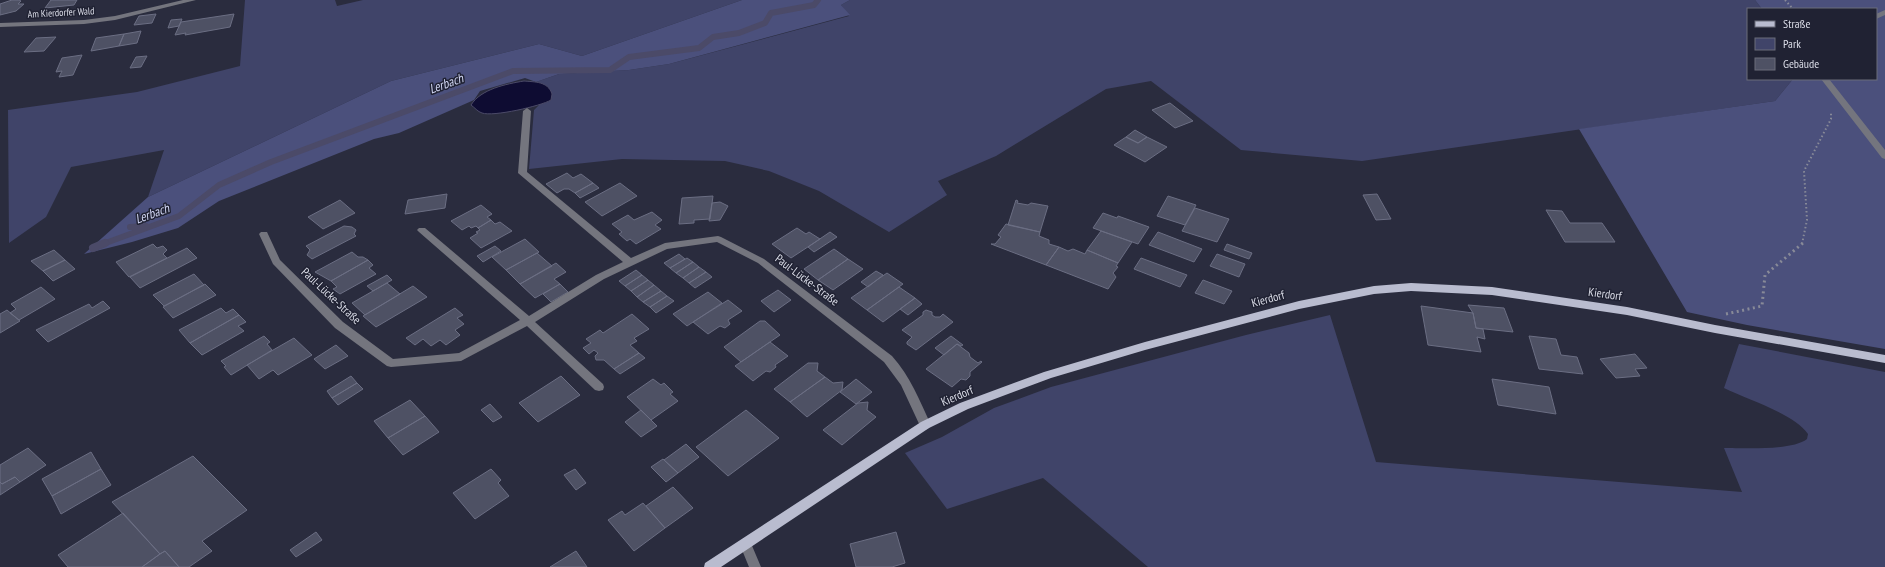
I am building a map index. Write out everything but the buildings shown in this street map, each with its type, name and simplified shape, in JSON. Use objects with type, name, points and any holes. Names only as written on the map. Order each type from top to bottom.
[{"type":"main road","name":"Kierdorf","points":[[710,567],[746,545],[925,425],[964,406],[1048,376],[1145,346],[1331,297],[1374,290],[1411,287],[1476,289],[1627,311],[1715,329],[1885,359]]},
{"type":"street","name":"Am Kierdorfer Wald","points":[[0,25],[84,22],[115,18],[192,0]]},
{"type":"street","points":[[1826,81],[1885,156]]},
{"type":"street","points":[[527,111],[522,173],[630,263]]},
{"type":"street","points":[[422,230],[528,321],[599,387]]},
{"type":"street","name":"Paul-Lücke-Straße","points":[[264,234],[276,262],[339,325],[392,363],[461,358],[528,321],[600,277],[665,246],[718,239],[761,260],[891,362],[898,370],[925,425]]},
{"type":"street","points":[[746,545],[755,567]]},
{"type":"path","points":[[1786,0],[1793,8]]},
{"type":"path","points":[[1724,314],[1762,306],[1765,275],[1803,244],[1807,220],[1804,171],[1831,119],[1826,81]]},
{"type":"green space","points":[[245,0],[335,0],[337,6],[363,0],[742,0],[582,56],[539,44],[391,81],[148,197],[164,150],[71,167],[46,217],[9,243],[8,110],[137,92],[240,66]]},
{"type":"green space","points":[[850,0],[1755,0],[1761,8],[1747,8],[1747,80],[1792,80],[1775,101],[1362,161],[1241,150],[1151,81],[1106,89],[996,156],[938,181],[947,195],[889,232],[819,191],[769,171],[725,161],[622,159],[529,169],[534,110],[540,104],[548,101],[552,94],[547,86],[536,82],[559,74],[629,70],[669,64],[849,16],[841,5]]},
{"type":"green space","points":[[1330,315],[1376,462],[1742,492],[1724,448],[1779,447],[1800,443],[1807,439],[1808,434],[1801,426],[1781,413],[1724,388],[1739,344],[1885,372],[1885,567],[1148,567],[1043,478],[947,509],[905,453],[942,437],[994,408],[1051,387],[1246,335]]},
{"type":"shaded area","points":[[742,0],[850,0],[841,5],[850,15],[669,64],[629,70],[559,74],[536,82],[525,78],[480,91],[474,100],[399,133],[374,139],[219,201],[178,228],[132,242],[84,254],[148,197],[391,81],[539,44],[582,56]]},
{"type":"shaded area","points":[[1755,0],[1885,0],[1885,349],[1747,325],[1687,312],[1579,129],[1775,101],[1792,80],[1877,80],[1877,8],[1761,8]]},
{"type":"shaded area","points":[[524,81],[544,84],[552,94],[551,100],[528,108],[496,114],[482,113],[471,105],[475,99],[487,91]]},
{"type":"waterway","name":"Lerbach","points":[[103,244],[179,216],[219,185],[271,162],[513,71],[610,70],[629,57],[699,48],[713,37],[739,33],[765,23],[771,13],[814,5],[818,0]]},
{"type":"waterway","points":[[130,227],[146,226]]},
{"type":"waterway","name":"Lerbach","points":[[93,248],[105,243]]}]
